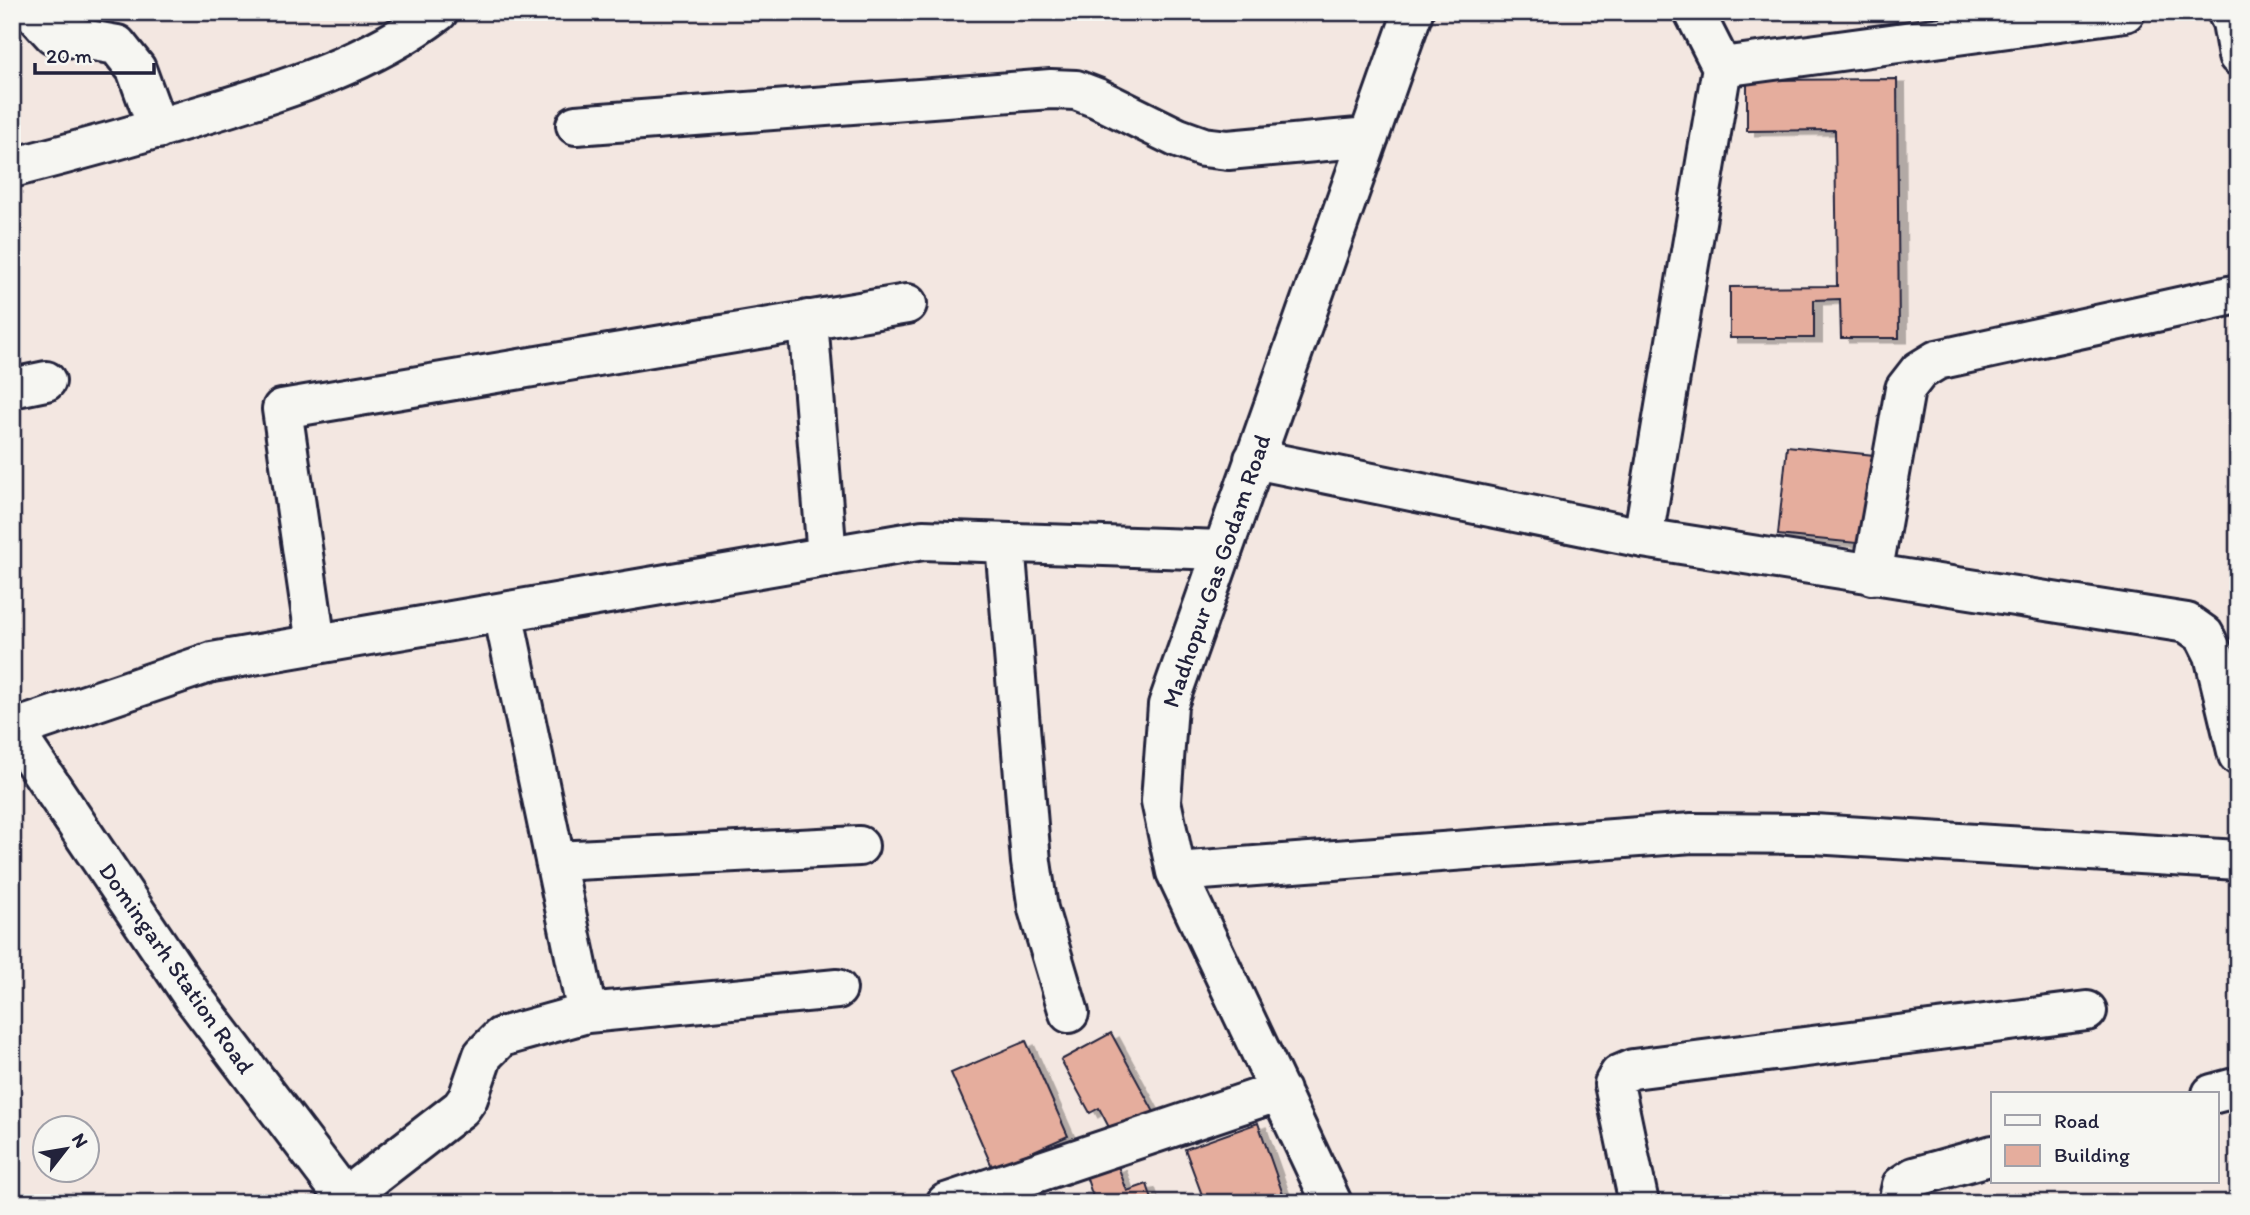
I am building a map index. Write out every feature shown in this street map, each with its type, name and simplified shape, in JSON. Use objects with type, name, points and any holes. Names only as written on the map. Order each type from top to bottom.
[{"type":"street","points":[[33,12],[53,34],[117,45],[136,69],[158,129]]},
{"type":"street","points":[[12,168],[158,129],[303,82],[402,38],[438,12]]},
{"type":"street","name":"Madhopur Gas Godam Road","points":[[1332,1203],[1176,873],[1165,832],[1161,801],[1168,705],[1413,12]]},
{"type":"street","points":[[1643,538],[1722,67],[1694,12]]},
{"type":"street","points":[[1722,67],[2125,12]]},
{"type":"street","points":[[2227,12],[2232,22],[2238,56]]},
{"type":"street","points":[[576,125],[1051,89],[1076,90],[1097,98],[1178,138],[1203,147],[1228,150],[1369,137]]},
{"type":"street","points":[[1872,575],[1905,389],[1919,371],[1937,360],[2238,294]]},
{"type":"street","points":[[316,644],[282,409],[907,304]]},
{"type":"street","points":[[808,320],[827,557]]},
{"type":"street","points":[[1254,459],[1643,538],[2187,623],[2204,635],[2214,655],[2238,755]]},
{"type":"street","points":[[13,729],[212,662],[923,540],[1222,550]]},
{"type":"street","points":[[1004,543],[1031,862],[1038,909],[1069,1013]]},
{"type":"street","points":[[503,612],[587,1013]]},
{"type":"street","name":"Domingarh Station Road","points":[[13,729],[193,997],[347,1200]]},
{"type":"street","points":[[1176,873],[1692,833],[1813,834],[2238,860]]},
{"type":"street","points":[[555,860],[859,846]]},
{"type":"street","points":[[347,1200],[461,1108],[468,1098],[483,1055],[501,1037],[587,1013],[837,989]]},
{"type":"street","points":[[1639,1203],[1614,1084],[1619,1075],[1633,1069],[2087,1011]]},
{"type":"street","points":[[2218,1092],[2238,1087]]},
{"type":"street","points":[[946,1203],[1280,1091]]},
{"type":"street","points":[[1898,1203],[1902,1185],[1914,1177],[1991,1157]]},
{"type":"building","points":[[1897,79],[1899,338],[1841,338],[1840,299],[1814,300],[1814,338],[1730,338],[1730,287],[1837,286],[1835,130],[1747,131],[1747,80]]},
{"type":"building","points":[[1787,446],[1874,455],[1866,544],[1778,535]]},
{"type":"building","points":[[1111,1033],[1154,1112],[1113,1135],[1099,1108],[1090,1113],[1061,1060]]},
{"type":"building","points":[[1026,1041],[1068,1136],[993,1169],[951,1073]]},
{"type":"building","points":[[1258,1123],[1286,1203],[1205,1203],[1185,1149]]},
{"type":"building","points":[[1118,1166],[1127,1191],[1147,1184],[1153,1203],[1095,1203],[1086,1176]]}]
